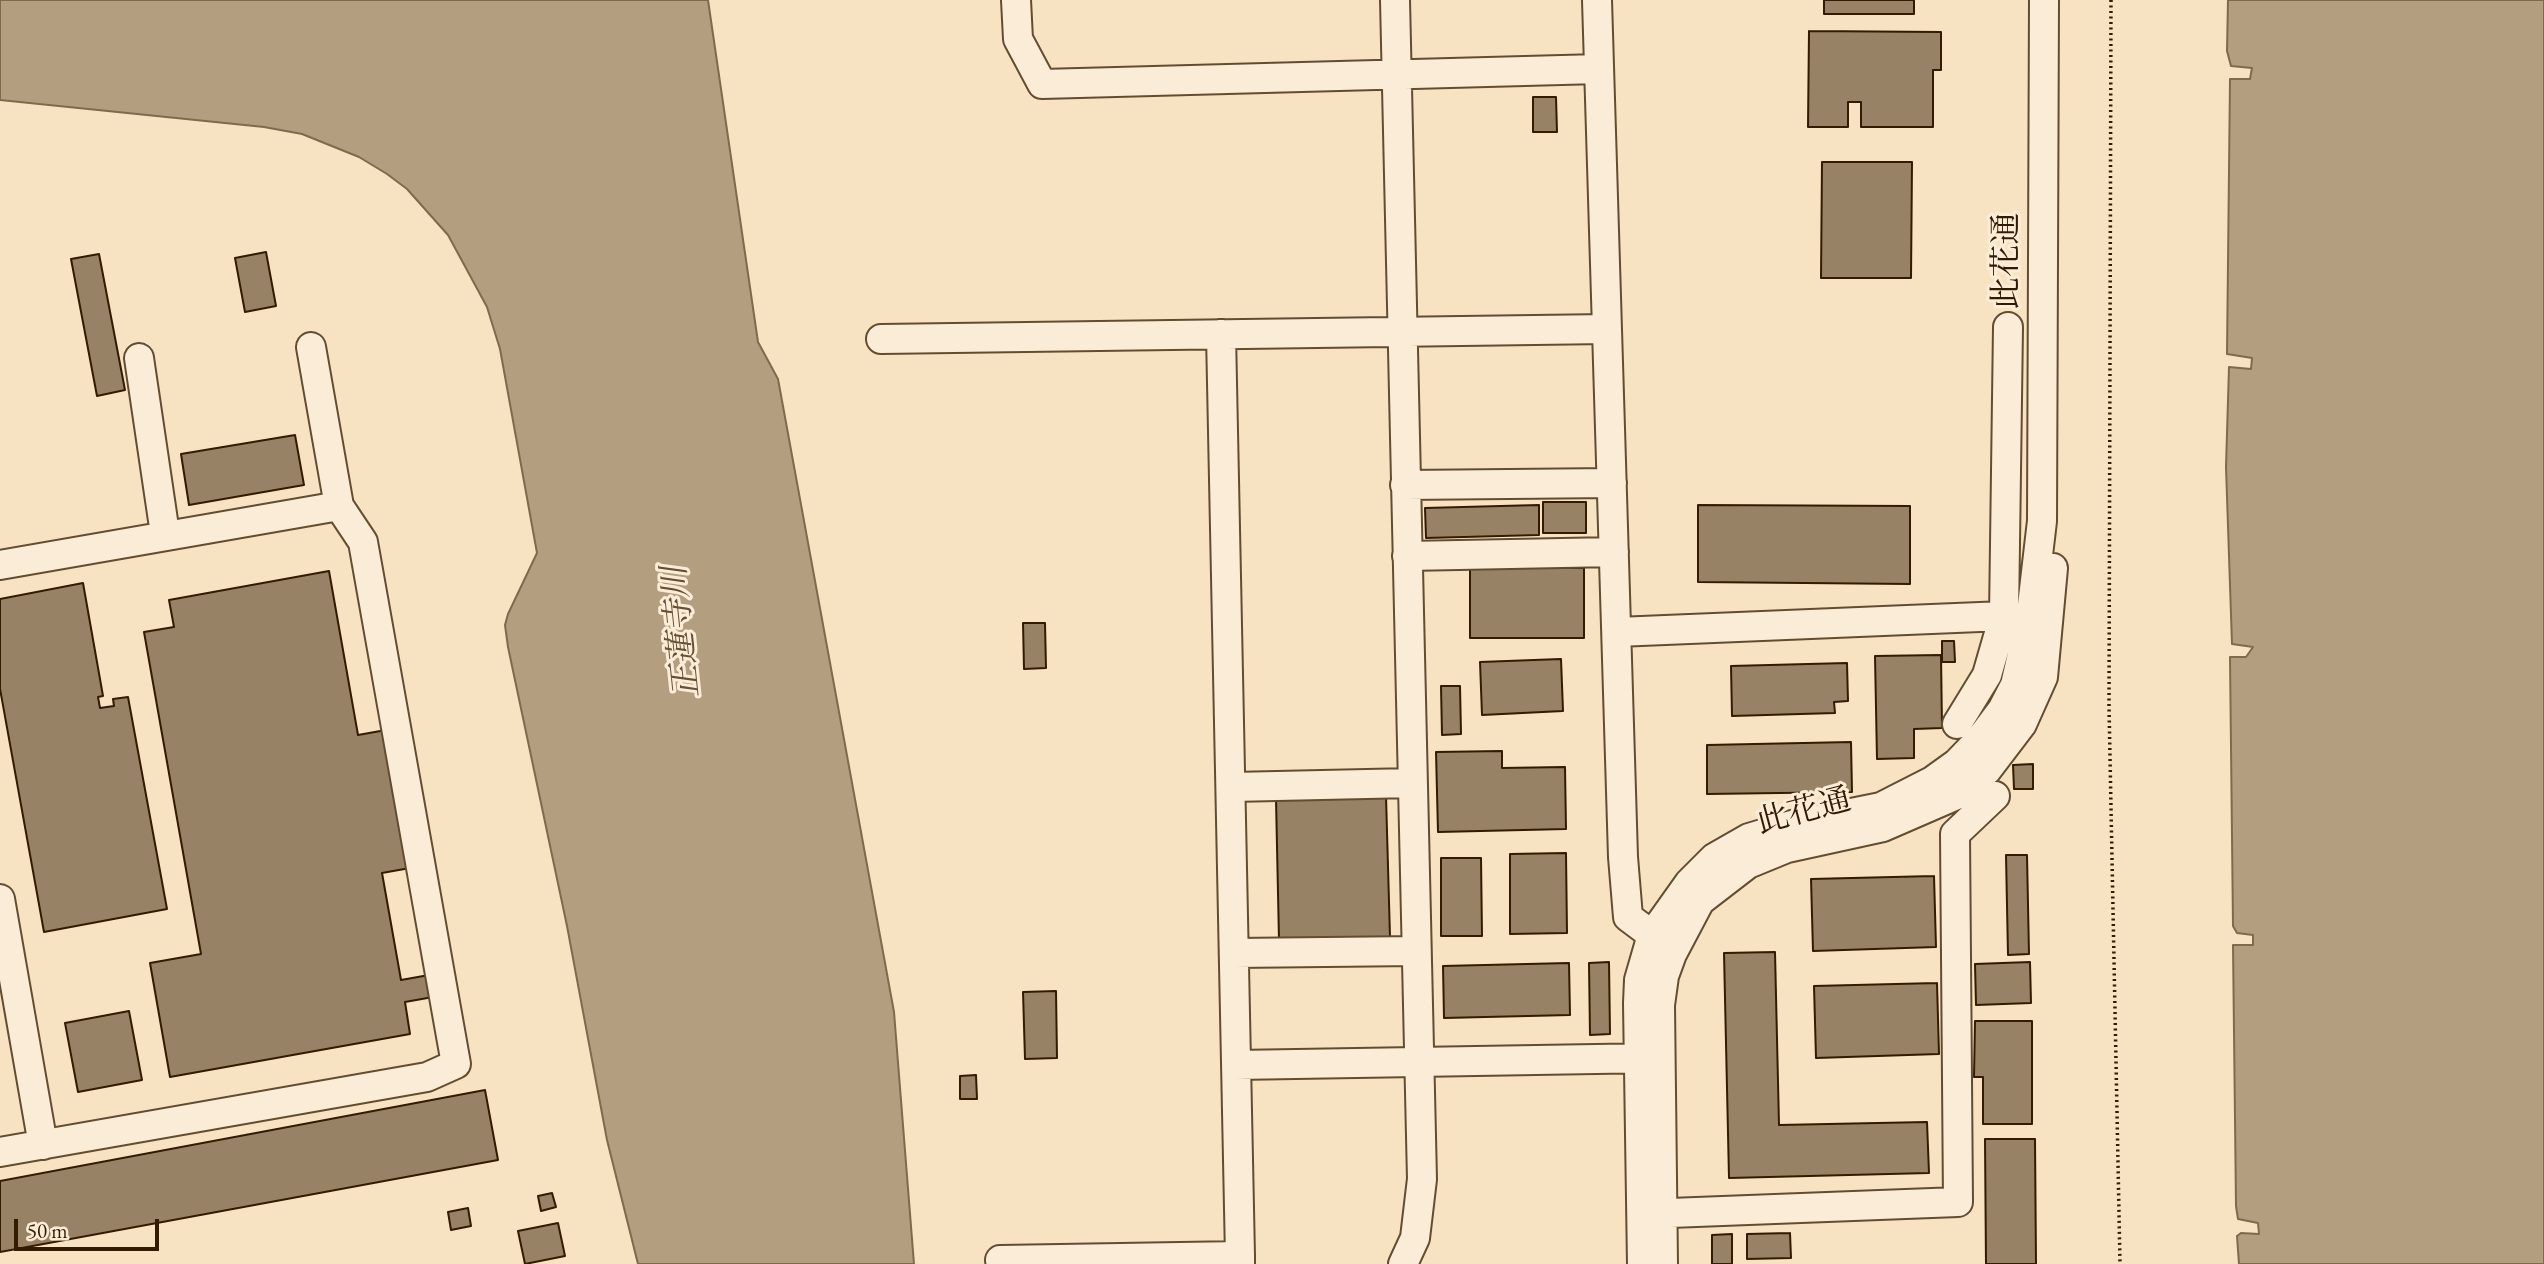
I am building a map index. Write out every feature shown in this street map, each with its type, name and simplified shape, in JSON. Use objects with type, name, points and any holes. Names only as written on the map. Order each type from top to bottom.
[{"type":"street","points":[[1016,0],[1017,39],[1042,84],[1599,69]]},
{"type":"street","points":[[1395,0],[1422,1179],[1415,1238],[1403,1264]]},
{"type":"street","points":[[1597,0],[1623,857],[1629,918],[1651,935]]},
{"type":"street","name":"此花通","points":[[1663,1264],[1655,1207],[1648,1059],[1639,980],[1651,935],[1689,883],[1714,859],[1749,838],[1792,825],[1881,807],[1909,796],[1957,763],[1981,738],[2002,710],[2015,685],[2031,615],[2042,522],[2044,0]]},
{"type":"street","points":[[1957,724],[1987,675],[2004,616],[2008,327]]},
{"type":"street","points":[[881,339],[1607,329]]},
{"type":"street","points":[[1000,1261],[1240,1260],[1221,334]]},
{"type":"street","points":[[0,1152],[427,1077],[456,1064],[363,542],[339,506],[311,347]]},
{"type":"street","points":[[139,358],[165,534]]},
{"type":"street","points":[[1405,485],[1612,483]]},
{"type":"street","points":[[0,565],[165,534],[339,506]]},
{"type":"street","name":"此花通","points":[[1648,1059],[1664,976],[1672,954],[1700,901],[1721,882],[1748,864],[1787,848],[1883,827],[1928,809],[1959,794],[1987,770],[2010,743],[2033,700],[2046,657],[2053,568],[2042,522]]},
{"type":"street","points":[[1407,556],[1614,552]]},
{"type":"street","points":[[1617,632],[2004,616]]},
{"type":"street","points":[[1232,788],[1412,783]]},
{"type":"street","points":[[1655,1207],[1958,1202],[1955,834],[1995,796]]},
{"type":"street","points":[[0,899],[43,1145]]},
{"type":"street","points":[[1235,953],[1416,951]]},
{"type":"street","points":[[1236,1065],[1648,1059]]},
{"type":"street","name":"此花通","points":[[1642,1264],[1655,1207]]},
{"type":"path","points":[[2111,0],[2109,706],[2120,1264]]},
{"type":"water","name":"正蓮寺川","points":[[0,0],[708,0],[758,342],[778,379],[894,1012],[914,1264],[638,1264],[607,1140],[567,926],[508,647],[505,625],[508,614],[537,553],[500,349],[487,307],[448,235],[407,189],[387,174],[359,157],[302,134],[264,127],[0,100]]},
{"type":"water","points":[[2228,0],[2544,0],[2544,1264],[2239,1264],[2237,1236],[2241,1233],[2259,1234],[2258,1223],[2238,1219],[2236,1206],[2233,945],[2253,945],[2253,935],[2237,933],[2233,926],[2230,657],[2246,657],[2253,647],[2232,644],[2226,467],[2229,367],[2251,369],[2252,358],[2227,354],[2230,79],[2250,79],[2252,68],[2231,66],[2227,51]]},
{"type":"building","points":[[1824,0],[1914,0],[1914,14],[1824,14]]},
{"type":"building","points":[[1809,31],[1941,32],[1941,70],[1933,70],[1933,127],[1861,127],[1861,102],[1848,102],[1848,127],[1808,127]]},
{"type":"building","points":[[1533,97],[1556,97],[1557,132],[1533,132]]},
{"type":"building","points":[[1822,162],[1912,162],[1911,278],[1821,278]]},
{"type":"building","points":[[266,252],[276,306],[245,312],[235,258]]},
{"type":"building","points":[[99,254],[125,390],[97,396],[71,259]]},
{"type":"building","points":[[295,435],[304,485],[189,505],[181,454]]},
{"type":"building","points":[[1543,502],[1586,502],[1586,533],[1543,533]]},
{"type":"building","points":[[1539,505],[1539,535],[1426,538],[1425,508]]},
{"type":"building","points":[[1698,505],[1910,506],[1910,584],[1698,582]]},
{"type":"building","points":[[1470,567],[1584,568],[1584,638],[1470,638]]},
{"type":"building","points":[[329,571],[358,735],[386,730],[410,868],[382,873],[401,980],[429,975],[433,997],[405,1002],[410,1034],[170,1077],[150,963],[201,954],[144,632],[174,627],[169,600]]},
{"type":"building","points":[[83,583],[103,696],[98,697],[100,708],[114,706],[113,699],[128,697],[167,909],[44,932],[0,689],[0,599]]},
{"type":"building","points":[[1023,623],[1045,623],[1046,668],[1024,669]]},
{"type":"building","points":[[1942,641],[1954,641],[1955,662],[1942,662]]},
{"type":"building","points":[[1941,655],[1942,728],[1914,729],[1914,758],[1877,759],[1875,656]]},
{"type":"building","points":[[1561,659],[1563,711],[1482,715],[1480,662]]},
{"type":"building","points":[[1847,663],[1848,701],[1834,702],[1835,713],[1732,716],[1731,666]]},
{"type":"building","points":[[1441,686],[1460,686],[1461,734],[1442,735]]},
{"type":"building","points":[[1851,742],[1852,792],[1707,794],[1707,745]]},
{"type":"building","points":[[1502,751],[1502,768],[1565,767],[1566,829],[1438,832],[1436,752]]},
{"type":"building","points":[[2033,764],[2033,789],[2014,789],[2013,765]]},
{"type":"building","points":[[1386,796],[1390,937],[1279,940],[1276,799]]},
{"type":"building","points":[[1566,853],[1567,933],[1510,934],[1510,854]]},
{"type":"building","points":[[2006,855],[2027,855],[2029,954],[2008,955]]},
{"type":"building","points":[[1441,858],[1481,858],[1482,936],[1441,936]]},
{"type":"building","points":[[1934,876],[1936,947],[1813,951],[1811,879]]},
{"type":"building","points":[[1775,952],[1779,1125],[1927,1122],[1929,1173],[1729,1178],[1724,953]]},
{"type":"building","points":[[1609,962],[1610,1034],[1590,1035],[1589,963]]},
{"type":"building","points":[[2030,962],[2031,1003],[1976,1005],[1975,964]]},
{"type":"building","points":[[1569,963],[1570,1015],[1444,1018],[1443,966]]},
{"type":"building","points":[[1937,983],[1939,1054],[1816,1058],[1814,986]]},
{"type":"building","points":[[1056,991],[1057,1058],[1025,1059],[1023,992]]},
{"type":"building","points":[[129,1011],[142,1080],[78,1092],[65,1023]]},
{"type":"building","points":[[1975,1021],[2032,1021],[2032,1124],[1983,1124],[1983,1077],[1974,1077]]},
{"type":"building","points":[[976,1075],[977,1099],[960,1099],[960,1076]]},
{"type":"building","points":[[485,1090],[498,1160],[0,1252],[0,1181]]},
{"type":"building","points":[[1985,1139],[2035,1139],[2036,1264],[1986,1264]]},
{"type":"building","points":[[552,1193],[556,1207],[541,1211],[538,1196]]},
{"type":"building","points":[[468,1208],[471,1226],[451,1230],[448,1212]]},
{"type":"building","points":[[558,1223],[565,1256],[525,1264],[518,1231]]},
{"type":"building","points":[[1790,1233],[1791,1258],[1747,1259],[1747,1234]]},
{"type":"building","points":[[1732,1234],[1732,1264],[1712,1264],[1712,1235]]}]
